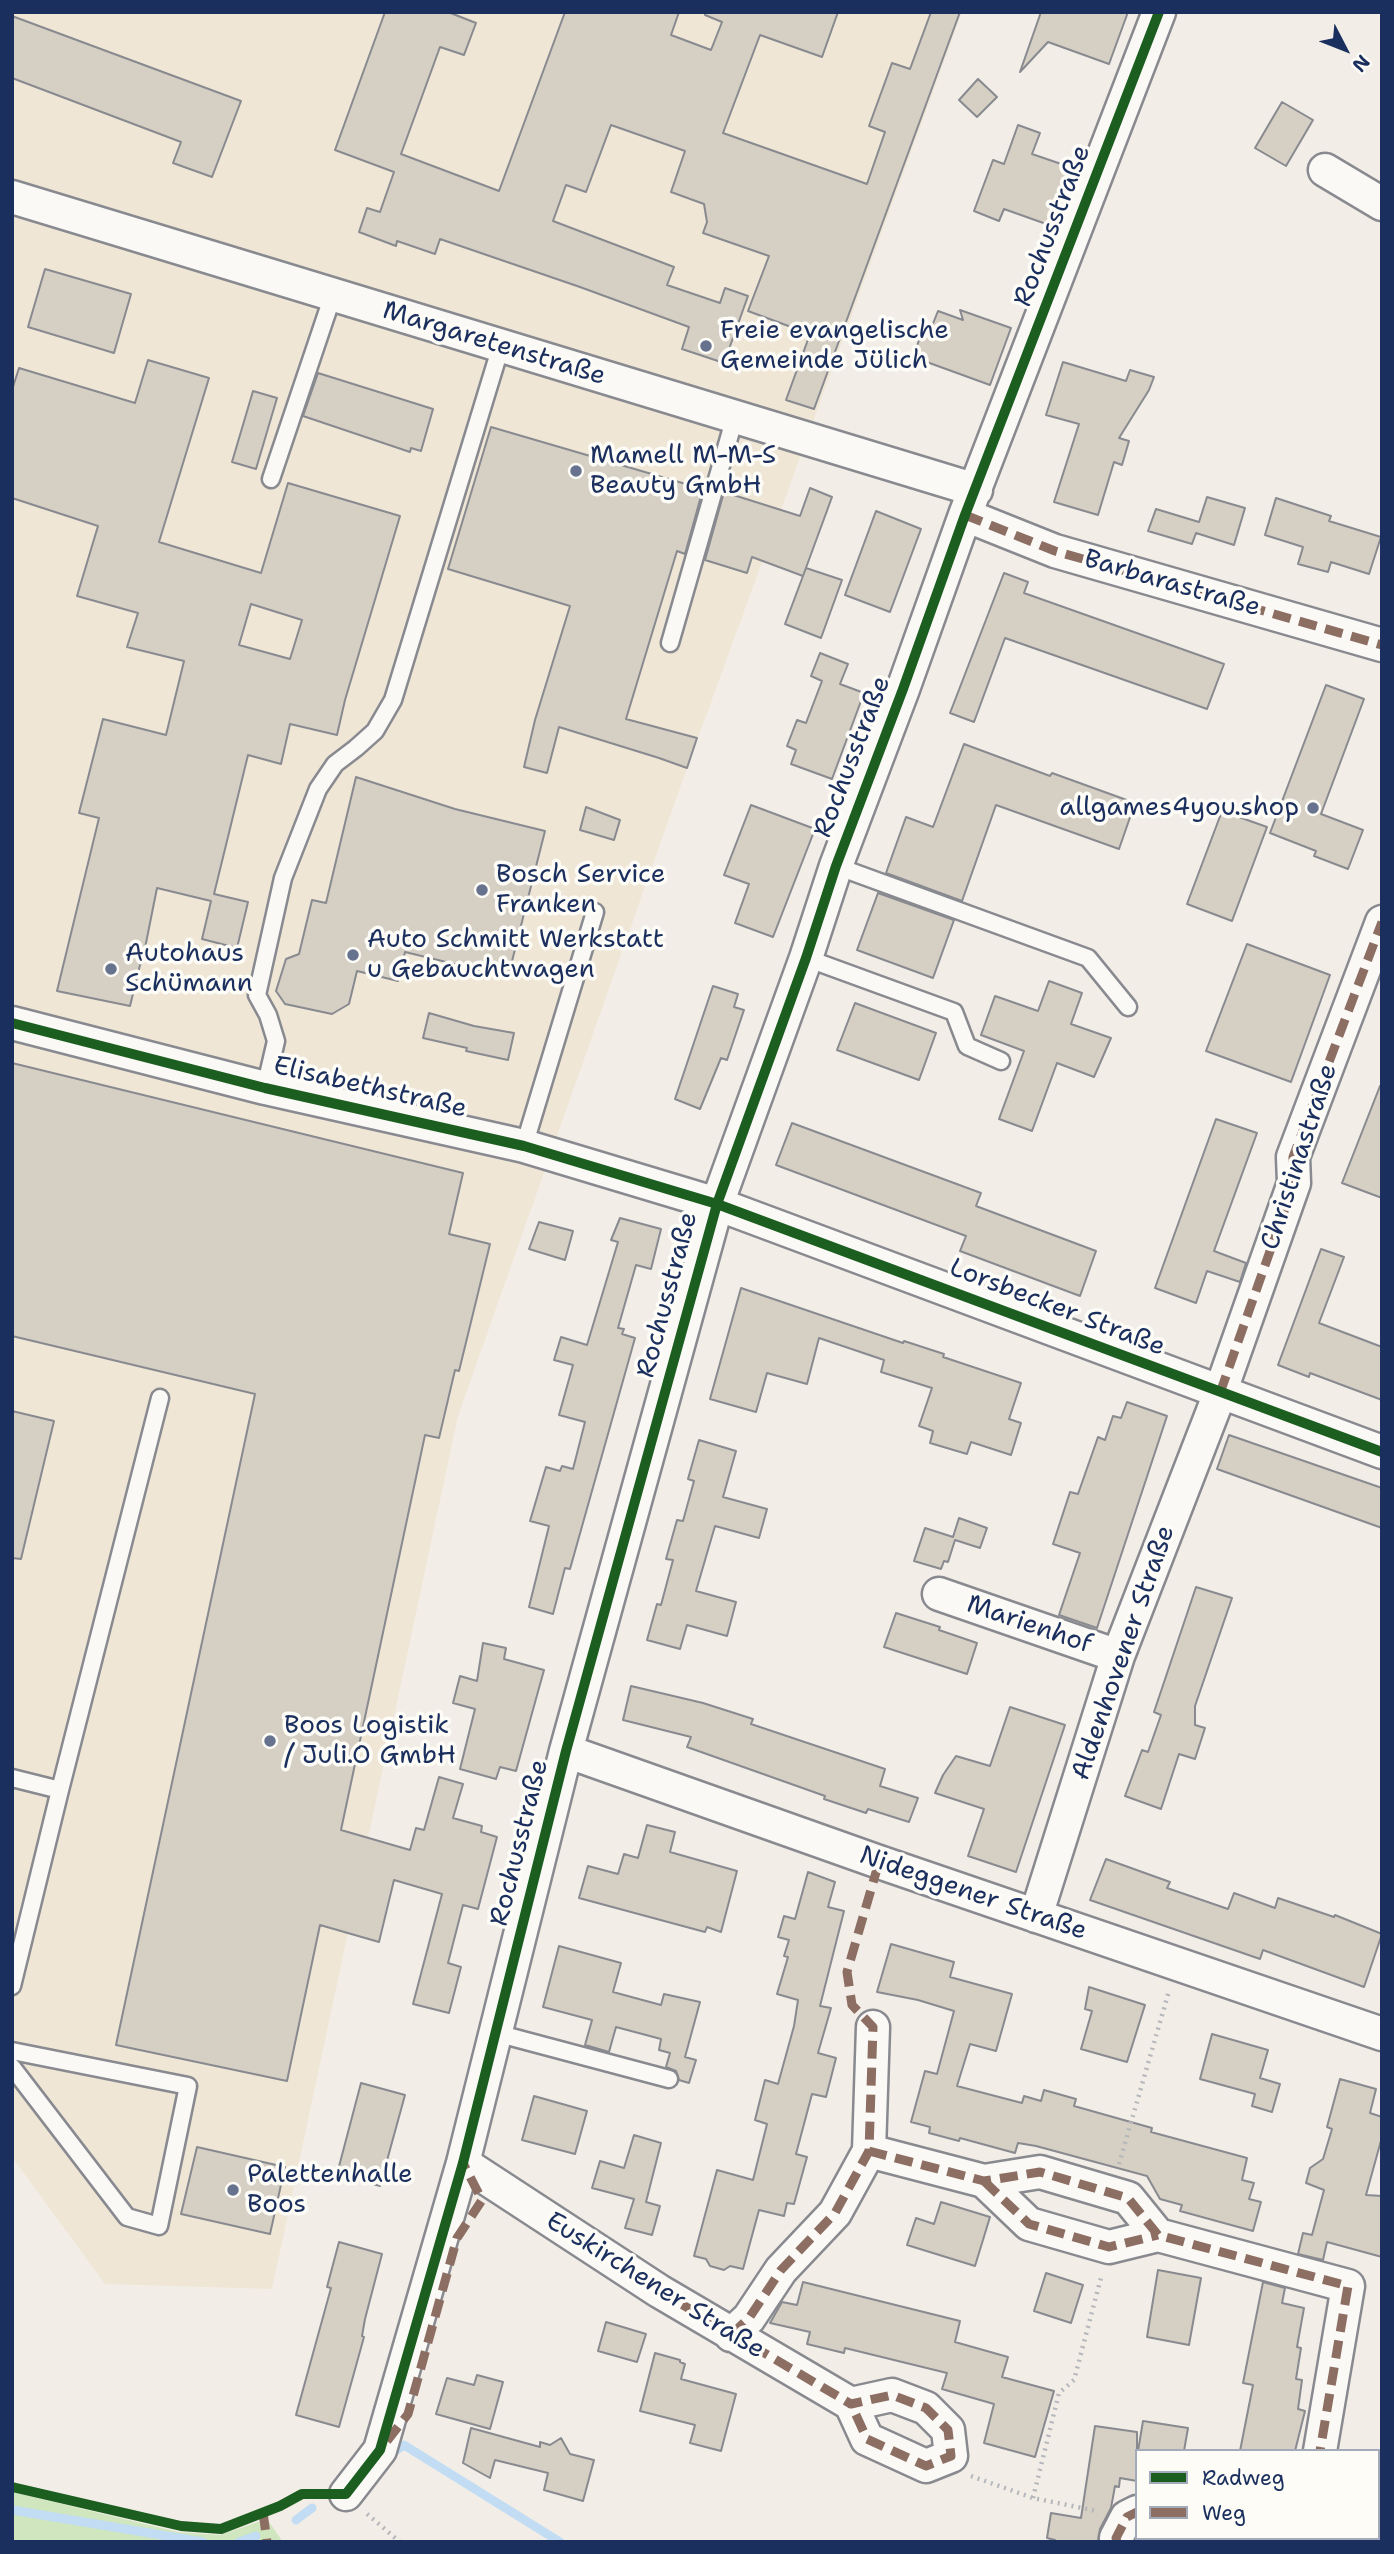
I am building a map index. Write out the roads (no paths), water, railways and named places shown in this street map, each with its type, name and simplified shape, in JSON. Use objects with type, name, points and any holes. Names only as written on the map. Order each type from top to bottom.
[{"type":"street","name":"Rochusstraße","points":[[346,2494],[380,2450],[463,2163],[566,1751],[717,1204],[806,958],[836,866],[970,502],[1159,12]]},
{"type":"street","points":[[1325,170],[1382,204]]},
{"type":"street","name":"Margaretenstraße","points":[[12,197],[735,417],[970,502]]},
{"type":"street","name":"Barbarastraße","points":[[970,502],[1055,551],[1382,645]]},
{"type":"street","name":"Christinastraße","points":[[1220,1393],[1294,1183],[1293,1157],[1382,922]]},
{"type":"street","name":"Elisabethstraße","points":[[12,1023],[265,1088],[524,1146],[717,1204]]},
{"type":"street","name":"Lorsbecker Straße","points":[[717,1204],[1382,1452]]},
{"type":"street","name":"Aldenhovener Straße","points":[[1035,1916],[1118,1657],[1220,1393]]},
{"type":"street","name":"Marienhof","points":[[939,1594],[1118,1657]]},
{"type":"street","name":"Nideggener Straße","points":[[566,1751],[1035,1916],[1382,2034]]},
{"type":"street","points":[[731,2335],[749,2318],[781,2270],[835,2213],[869,2151],[873,2027]]},
{"type":"street","points":[[869,2151],[985,2181],[1040,2172],[1111,2192],[1128,2198],[1158,2235]]},
{"type":"street","name":"Euskirchener Straße","points":[[463,2163],[659,2291],[851,2404]]},
{"type":"street","points":[[985,2181],[1029,2224],[1110,2247],[1158,2235],[1348,2286],[1320,2449]]},
{"type":"street","points":[[892,2395],[926,2407],[948,2430],[951,2456],[926,2466],[867,2439],[851,2404],[892,2395]]},
{"type":"lane","points":[[271,479],[333,295]]},
{"type":"lane","points":[[265,1088],[276,1041],[268,1015],[257,995],[283,878],[318,789],[335,764],[375,731],[393,700],[501,346]]},
{"type":"lane","points":[[670,643],[735,417]]},
{"type":"lane","points":[[836,866],[1088,958],[1128,1007]]},
{"type":"lane","points":[[524,1146],[595,912]]},
{"type":"lane","points":[[806,958],[954,1012],[967,1046],[1001,1061]]},
{"type":"lane","points":[[12,1986],[160,1398]]},
{"type":"lane","points":[[12,1778],[60,1790]]},
{"type":"lane","points":[[496,2033],[669,2079]]},
{"type":"lane","points":[[12,2051],[188,2086],[159,2226],[127,2217],[12,2067]]},
{"type":"waterway","points":[[389,2455],[404,2445],[560,2542]]},
{"type":"waterway","points":[[296,2520],[312,2508]]},
{"type":"waterway","points":[[12,2510],[203,2542]]},
{"type":"waterway","points":[[239,2542],[256,2536]]},
{"type":"place","name":"Freie evangelische Gemeinde Jülich","points":[[706,346]]},
{"type":"place","name":"Mamell M-M-S Beauty GmbH","points":[[576,471]]},
{"type":"place","name":"allgames4you.shop","points":[[1313,808]]},
{"type":"place","name":"Bosch Service Franken","points":[[482,890]]},
{"type":"place","name":"Auto Schmitt Werkstatt u Gebauchtwagen","points":[[353,955]]},
{"type":"place","name":"Autohaus Schümann","points":[[111,969]]},
{"type":"place","name":"Boos Logistik / Juli.O GmbH","points":[[270,1741]]},
{"type":"place","name":"Palettenhalle Boos","points":[[233,2190]]}]
